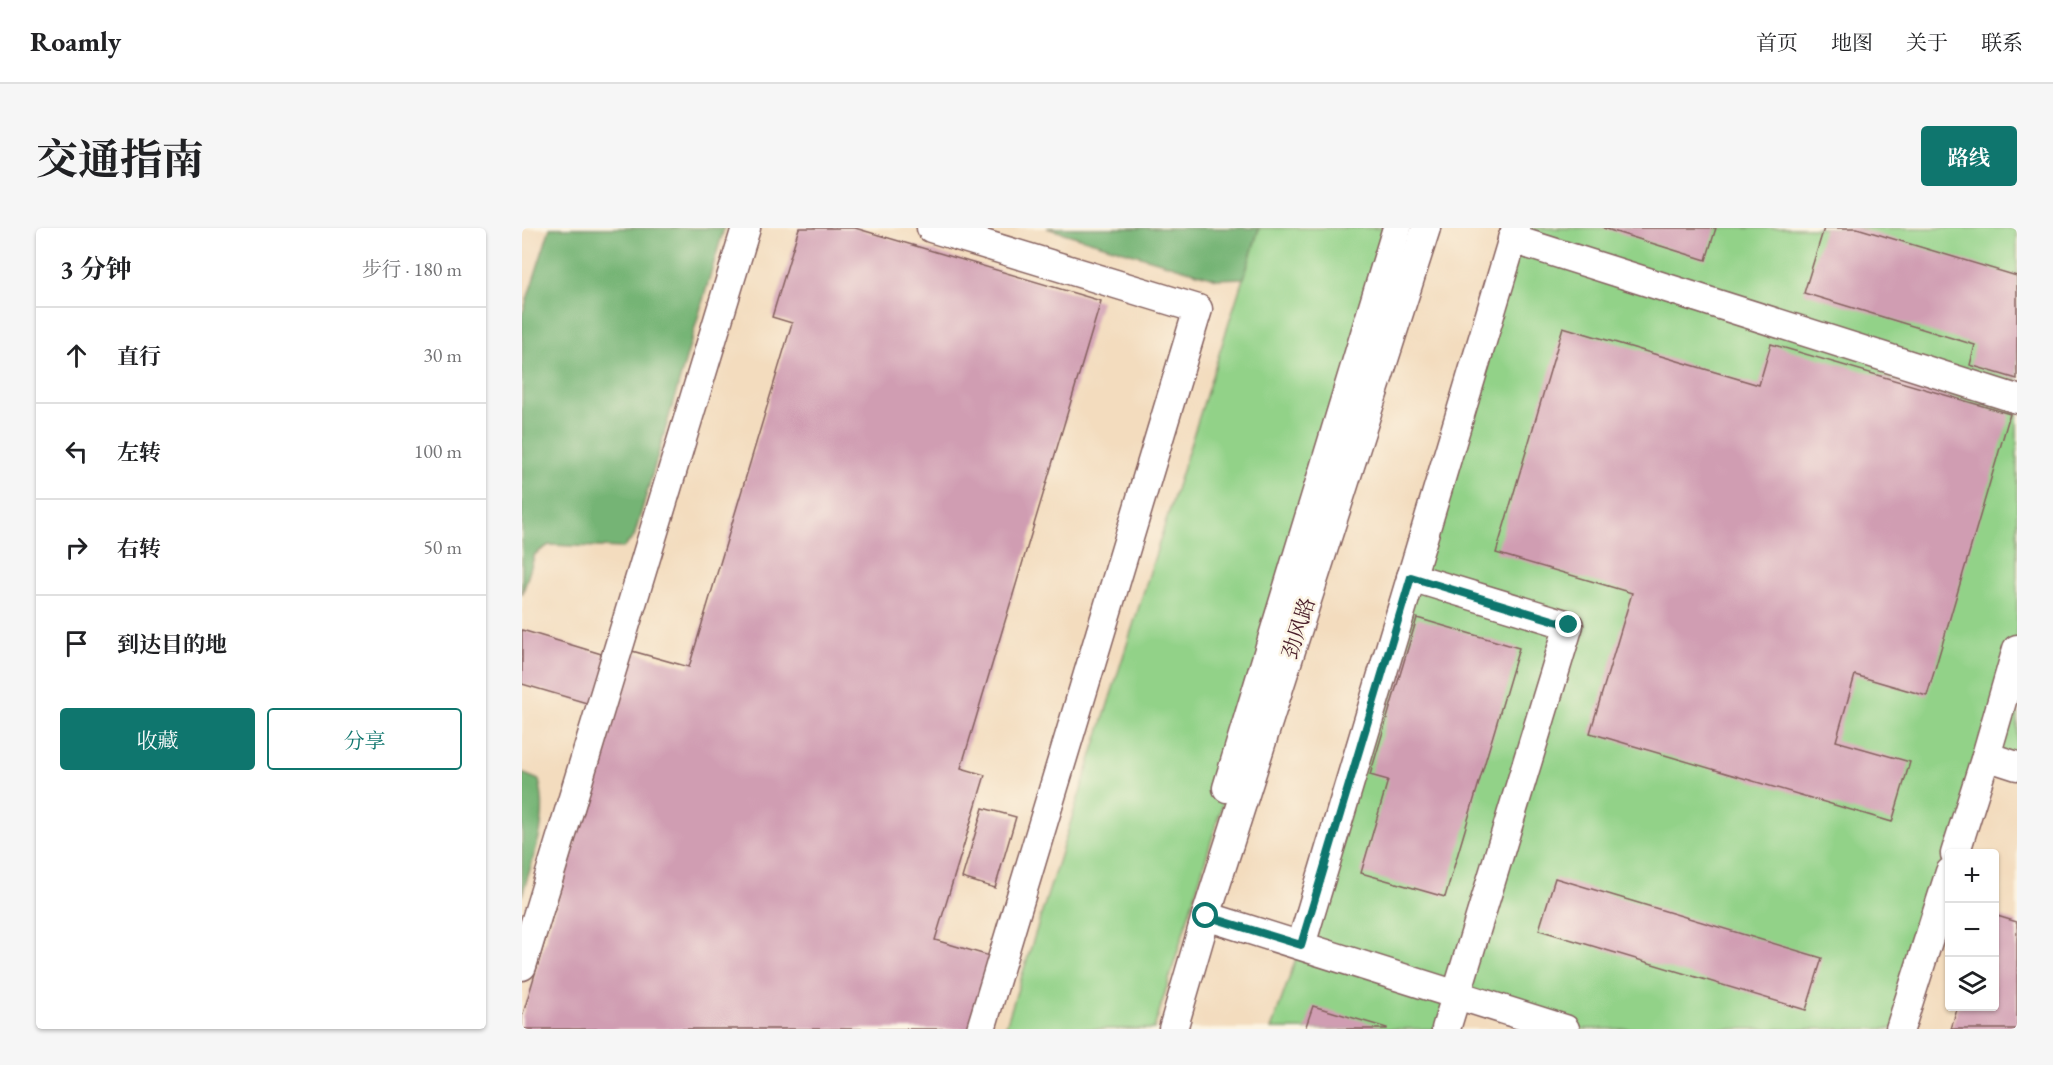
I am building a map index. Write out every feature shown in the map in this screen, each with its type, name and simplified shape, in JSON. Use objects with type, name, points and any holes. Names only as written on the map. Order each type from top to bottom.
[{"type":"street","points":[[522,966],[746,228]]},
{"type":"street","points":[[932,228],[1198,309],[981,1029]]},
{"type":"street","name":"劲风路","points":[[1154,1029],[1398,228]]},
{"type":"street","name":"劲风路","points":[[1173,1029],[1206,916],[1426,228]]},
{"type":"street","points":[[1301,945],[1514,233],[2017,399]]},
{"type":"street","points":[[1411,577],[1569,625],[1446,1029]]},
{"type":"street","points":[[1957,849],[2017,649]]},
{"type":"street","points":[[1986,756],[2017,766]]},
{"type":"street","points":[[1900,1029],[1945,888]]},
{"type":"street","points":[[1206,916],[1565,1029]]},
{"type":"green space","points":[[550,228],[724,228],[634,537],[623,548],[549,545],[535,554],[522,595],[522,315]]},
{"type":"green space","points":[[1047,228],[1259,228],[1244,278],[1217,279]]},
{"type":"green space","points":[[1259,228],[1398,228],[1154,1029],[1005,1029]]},
{"type":"green space","points":[[1516,228],[2017,228],[2017,766],[1986,756],[1957,849],[1945,849],[1945,886],[1900,1029],[1565,1029],[1457,996],[1446,1029],[1271,1029],[1301,945]]},
{"type":"green space","points":[[522,773],[539,780],[543,810],[539,839],[522,896]]},
{"type":"building","points":[[799,228],[855,228],[1101,301],[961,768],[985,775],[935,940],[993,957],[971,1029],[522,1029],[522,1017],[614,711],[522,684],[522,630],[628,662],[632,651],[689,667],[792,323],[772,317]]},
{"type":"building","points":[[1603,228],[1716,228],[1706,260]]},
{"type":"building","points":[[1824,228],[1857,228],[2017,276],[2017,379],[1970,365],[1975,345],[1804,293]]},
{"type":"building","points":[[1563,327],[1759,385],[1771,344],[2010,414],[1927,696],[1855,675],[1836,741],[1910,762],[1892,822],[1590,733],[1632,593],[1496,553]]},
{"type":"building","points":[[1417,618],[1519,648],[1445,897],[1361,873],[1388,780],[1370,775]]},
{"type":"building","points":[[983,808],[1016,817],[995,888],[962,878]]},
{"type":"building","points":[[1555,878],[1822,958],[1806,1010],[1539,930]]},
{"type":"building","points":[[1999,917],[2017,922],[2017,1029],[1951,1029],[1956,1011],[1999,1011]]},
{"type":"building","points":[[1313,1006],[1387,1028],[1387,1029],[1305,1029]]},
{"type":"route","points":[[1206,916],[1301,945],[1411,577],[1569,625]]}]
